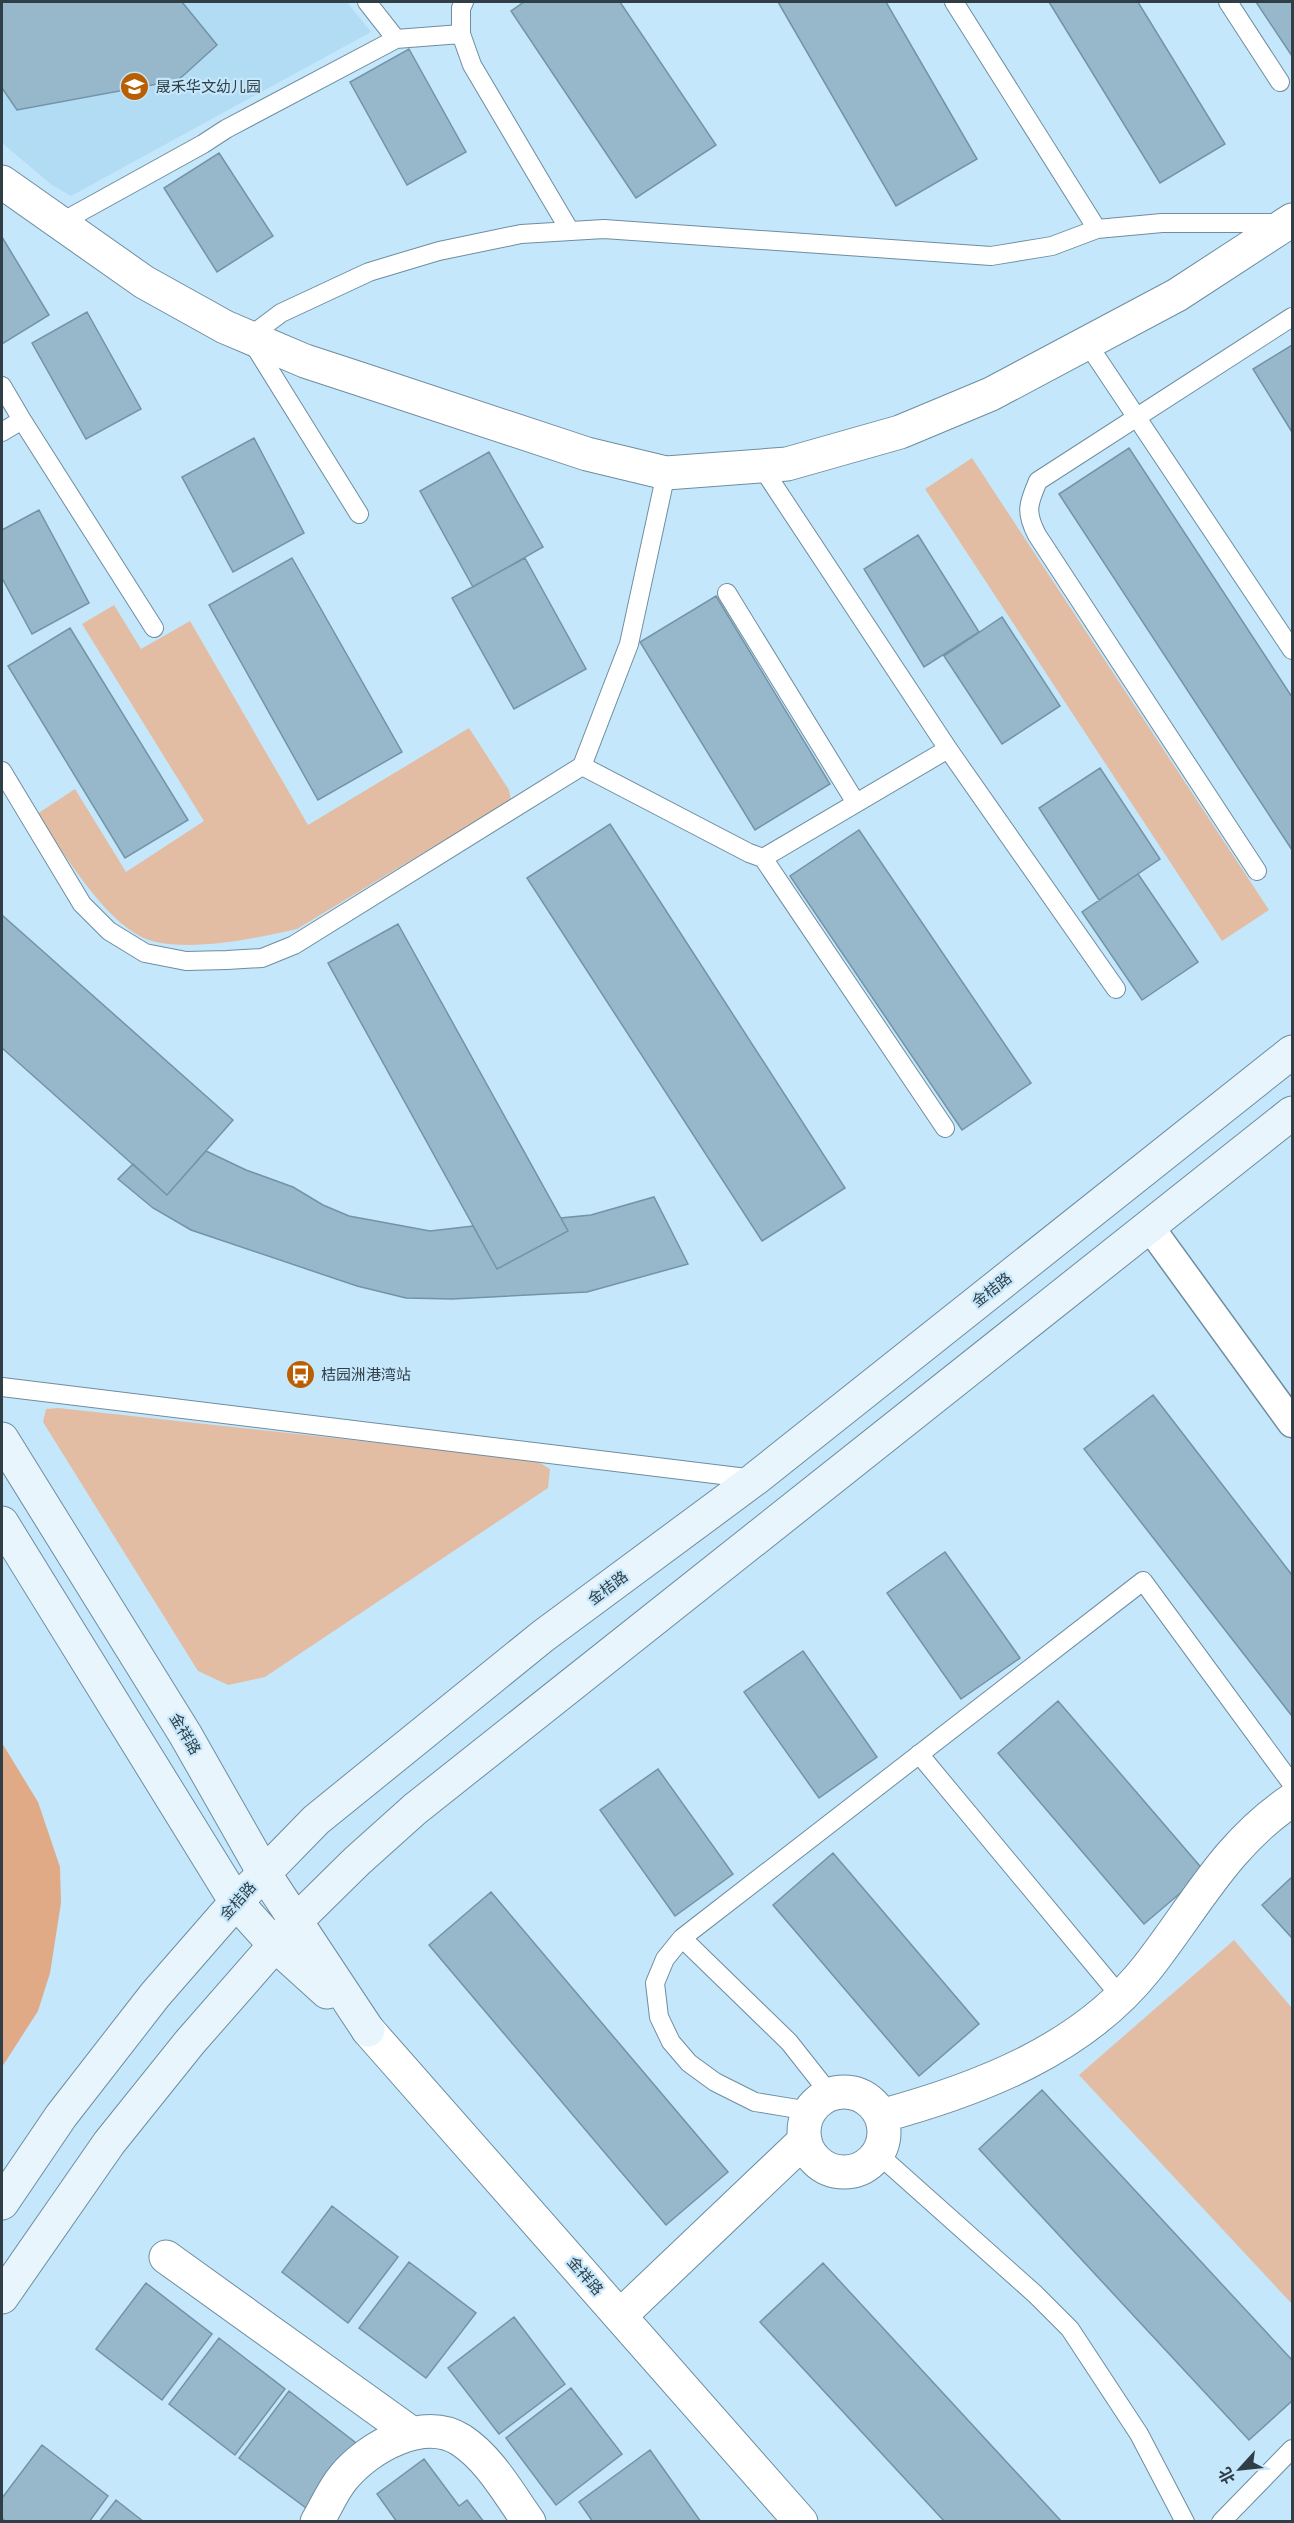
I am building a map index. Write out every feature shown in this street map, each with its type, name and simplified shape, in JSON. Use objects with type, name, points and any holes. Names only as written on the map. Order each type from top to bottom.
[{"type":"main road","name":"金桔路","points":[[2,2203],[61,2116],[155,1995],[236,1902],[316,1820],[393,1755],[543,1636],[755,1479],[1293,1052]]},
{"type":"main road","points":[[2,2297],[109,2143],[190,2042],[285,1933],[357,1861],[415,1809],[1293,1113]]},
{"type":"main road","name":"金祥路","points":[[2,1439],[185,1734],[264,1873],[285,1933]]},
{"type":"main road","name":"金祥路","points":[[2,1523],[236,1902],[285,1933],[368,2030]]},
{"type":"street","points":[[2,182],[144,282],[225,327],[305,361],[587,454],[666,473],[787,464],[900,432],[991,394],[1177,295],[1291,222]]},
{"type":"street","points":[[1149,1226],[1293,1423]]},
{"type":"street","points":[[881,2116],[939,2100],[1024,2064],[1066,2042],[1121,1997],[1146,1969],[1223,1862],[1250,1832],[1293,1800]]},
{"type":"street","name":"金祥路","points":[[368,2030],[801,2522]]},
{"type":"street","points":[[621,2316],[815,2115],[843,2092],[857,2094],[869,2100],[881,2116],[885,2136],[878,2154],[864,2168],[852,2172],[839,2173],[826,2169],[815,2161],[815,2115]]},
{"type":"street","points":[[166,2257],[411,2433]]},
{"type":"street","points":[[317,2522],[343,2477],[386,2444],[411,2433],[442,2431],[461,2440],[481,2456],[529,2522]]},
{"type":"lane","points":[[366,2],[396,39]]},
{"type":"lane","points":[[464,2],[461,8],[461,34],[472,65],[570,231]]},
{"type":"lane","points":[[954,2],[1097,229]]},
{"type":"lane","points":[[1228,2],[1280,82]]},
{"type":"lane","points":[[60,223],[226,129],[396,39],[461,34]]},
{"type":"lane","points":[[359,514],[249,337],[281,313],[369,272],[440,251],[521,234],[604,229],[991,256],[1052,246],[1097,229],[1162,223],[1291,222]]},
{"type":"lane","points":[[1257,871],[1029,519],[1028,503],[1038,481],[1293,317]]},
{"type":"lane","points":[[1087,343],[1293,650]]},
{"type":"lane","points":[[2,386],[154,628]]},
{"type":"lane","points":[[2,432],[22,420]]},
{"type":"lane","points":[[761,466],[948,749],[1116,989]]},
{"type":"lane","points":[[2,771],[82,904],[109,931],[145,953],[186,961],[262,958],[294,945],[582,766],[629,644],[666,473]]},
{"type":"lane","points":[[727,593],[856,803]]},
{"type":"lane","points":[[763,858],[948,749]]},
{"type":"lane","points":[[582,766],[749,853],[763,858],[945,1128]]},
{"type":"lane","points":[[2,1387],[755,1479]]},
{"type":"lane","points":[[815,2115],[755,2102],[715,2082],[689,2063],[671,2042],[659,2017],[656,1983],[665,1959],[682,1938],[1143,1581],[1293,1784]]},
{"type":"lane","points":[[919,1754],[1121,1997]]},
{"type":"lane","points":[[682,1938],[789,2042],[815,2115]]},
{"type":"lane","points":[[878,2154],[1035,2294],[1070,2329],[1134,2426],[1185,2522]]},
{"type":"lane","points":[[1221,2522],[1293,2449]]},
{"type":"shaded area","name":"晟禾华文幼儿园","points":[[2,2],[347,2],[371,32],[71,196],[52,185],[2,143]]},
{"type":"shaded area","points":[[972,458],[1269,910],[1222,941],[925,489]]},
{"type":"shaded area","points":[[114,605],[141,649],[190,621],[308,825],[469,728],[509,790],[511,800],[297,929],[227,942],[190,945],[156,942],[138,935],[121,923],[89,888],[37,814],[75,789],[126,872],[204,821],[82,624]]},
{"type":"shaded area","points":[[58,1408],[535,1460],[550,1469],[548,1488],[265,1677],[228,1685],[198,1671],[43,1422],[46,1409]]},
{"type":"shaded area","points":[[2,1743],[38,1802],[60,1867],[61,1903],[50,1973],[38,2011],[2,2067]]},
{"type":"shaded area","points":[[1234,1940],[1292,2008],[1292,2304],[1079,2075]]},
{"type":"building","points":[[2,2],[182,2],[217,45],[164,93],[157,84],[17,110],[2,88]]},
{"type":"building","points":[[524,2],[620,2],[716,145],[636,198],[511,11]]},
{"type":"building","points":[[778,2],[886,2],[977,159],[896,206]]},
{"type":"building","points":[[1049,2],[1138,2],[1225,144],[1160,183]]},
{"type":"building","points":[[1256,2],[1292,2],[1292,56]]},
{"type":"building","points":[[409,49],[466,152],[407,185],[350,82]]},
{"type":"building","points":[[219,153],[273,236],[217,272],[164,188]]},
{"type":"building","points":[[2,237],[49,315],[2,344]]},
{"type":"building","points":[[87,312],[141,409],[86,439],[32,343]]},
{"type":"building","points":[[1292,345],[1292,432],[1253,369]]},
{"type":"building","points":[[254,438],[304,533],[233,572],[182,477]]},
{"type":"building","points":[[1129,448],[1292,697],[1292,850],[1059,494]]},
{"type":"building","points":[[489,452],[543,547],[473,587],[420,491]]},
{"type":"building","points":[[39,510],[89,603],[32,634],[2,578],[2,530]]},
{"type":"building","points":[[918,535],[979,632],[924,667],[864,569]]},
{"type":"building","points":[[292,558],[402,752],[318,800],[209,605]]},
{"type":"building","points":[[525,558],[586,669],[514,709],[452,598]]},
{"type":"building","points":[[716,596],[830,784],[755,830],[640,642]]},
{"type":"building","points":[[1002,617],[1060,706],[1002,744],[944,656]]},
{"type":"building","points":[[70,628],[188,820],[125,858],[8,666]]},
{"type":"building","points":[[1100,768],[1160,859],[1099,900],[1039,808]]},
{"type":"building","points":[[610,824],[845,1188],[762,1241],[527,878]]},
{"type":"building","points":[[859,830],[1031,1083],[962,1130],[790,876]]},
{"type":"building","points":[[1138,874],[1198,962],[1142,1000],[1082,912]]},
{"type":"building","points":[[2,915],[233,1120],[167,1195],[2,1048]]},
{"type":"building","points":[[398,924],[568,1231],[497,1269],[328,963]]},
{"type":"building","points":[[206,1151],[246,1170],[293,1187],[323,1205],[349,1216],[430,1231],[473,1226],[497,1269],[568,1231],[561,1218],[591,1215],[654,1197],[688,1264],[587,1292],[452,1299],[406,1298],[357,1286],[191,1230],[153,1208],[118,1179],[133,1164],[167,1195]]},
{"type":"building","points":[[1153,1395],[1292,1575],[1292,1716],[1084,1449]]},
{"type":"building","points":[[945,1552],[1020,1658],[961,1699],[887,1593]]},
{"type":"building","points":[[803,1651],[877,1757],[819,1798],[744,1692]]},
{"type":"building","points":[[1058,1701],[1205,1872],[1144,1924],[998,1753]]},
{"type":"building","points":[[658,1769],[733,1874],[675,1916],[600,1810]]},
{"type":"building","points":[[833,1853],[979,2024],[919,2076],[773,1905]]},
{"type":"building","points":[[1292,1877],[1292,1938],[1262,1905]]},
{"type":"building","points":[[491,1892],[728,2172],[666,2225],[429,1945]]},
{"type":"building","points":[[1042,2090],[1292,2360],[1292,2401],[1249,2440],[979,2149]]},
{"type":"building","points":[[332,2206],[398,2257],[348,2323],[282,2272]]},
{"type":"building","points":[[409,2262],[476,2313],[426,2378],[359,2328]]},
{"type":"building","points":[[823,2263],[1062,2522],[945,2522],[760,2322]]},
{"type":"building","points":[[146,2283],[212,2334],[162,2400],[96,2349]]},
{"type":"building","points":[[514,2317],[565,2384],[499,2434],[448,2368]]},
{"type":"building","points":[[219,2338],[285,2389],[235,2455],[169,2404]]},
{"type":"building","points":[[571,2388],[622,2454],[556,2505],[506,2438]]},
{"type":"building","points":[[289,2391],[356,2443],[306,2508],[239,2458]]},
{"type":"building","points":[[42,2445],[108,2496],[89,2522],[6,2522],[2,2518],[2,2498]]},
{"type":"building","points":[[650,2450],[701,2522],[593,2522],[579,2502]]},
{"type":"building","points":[[424,2459],[459,2506],[467,2500],[484,2522],[397,2522],[377,2494]]},
{"type":"building","points":[[116,2500],[144,2522],[99,2522]]},
{"type":"place","name":"晟禾华文幼儿园","points":[[135,87]]},
{"type":"place","name":"桔园洲港湾站","points":[[300,1375]]}]
